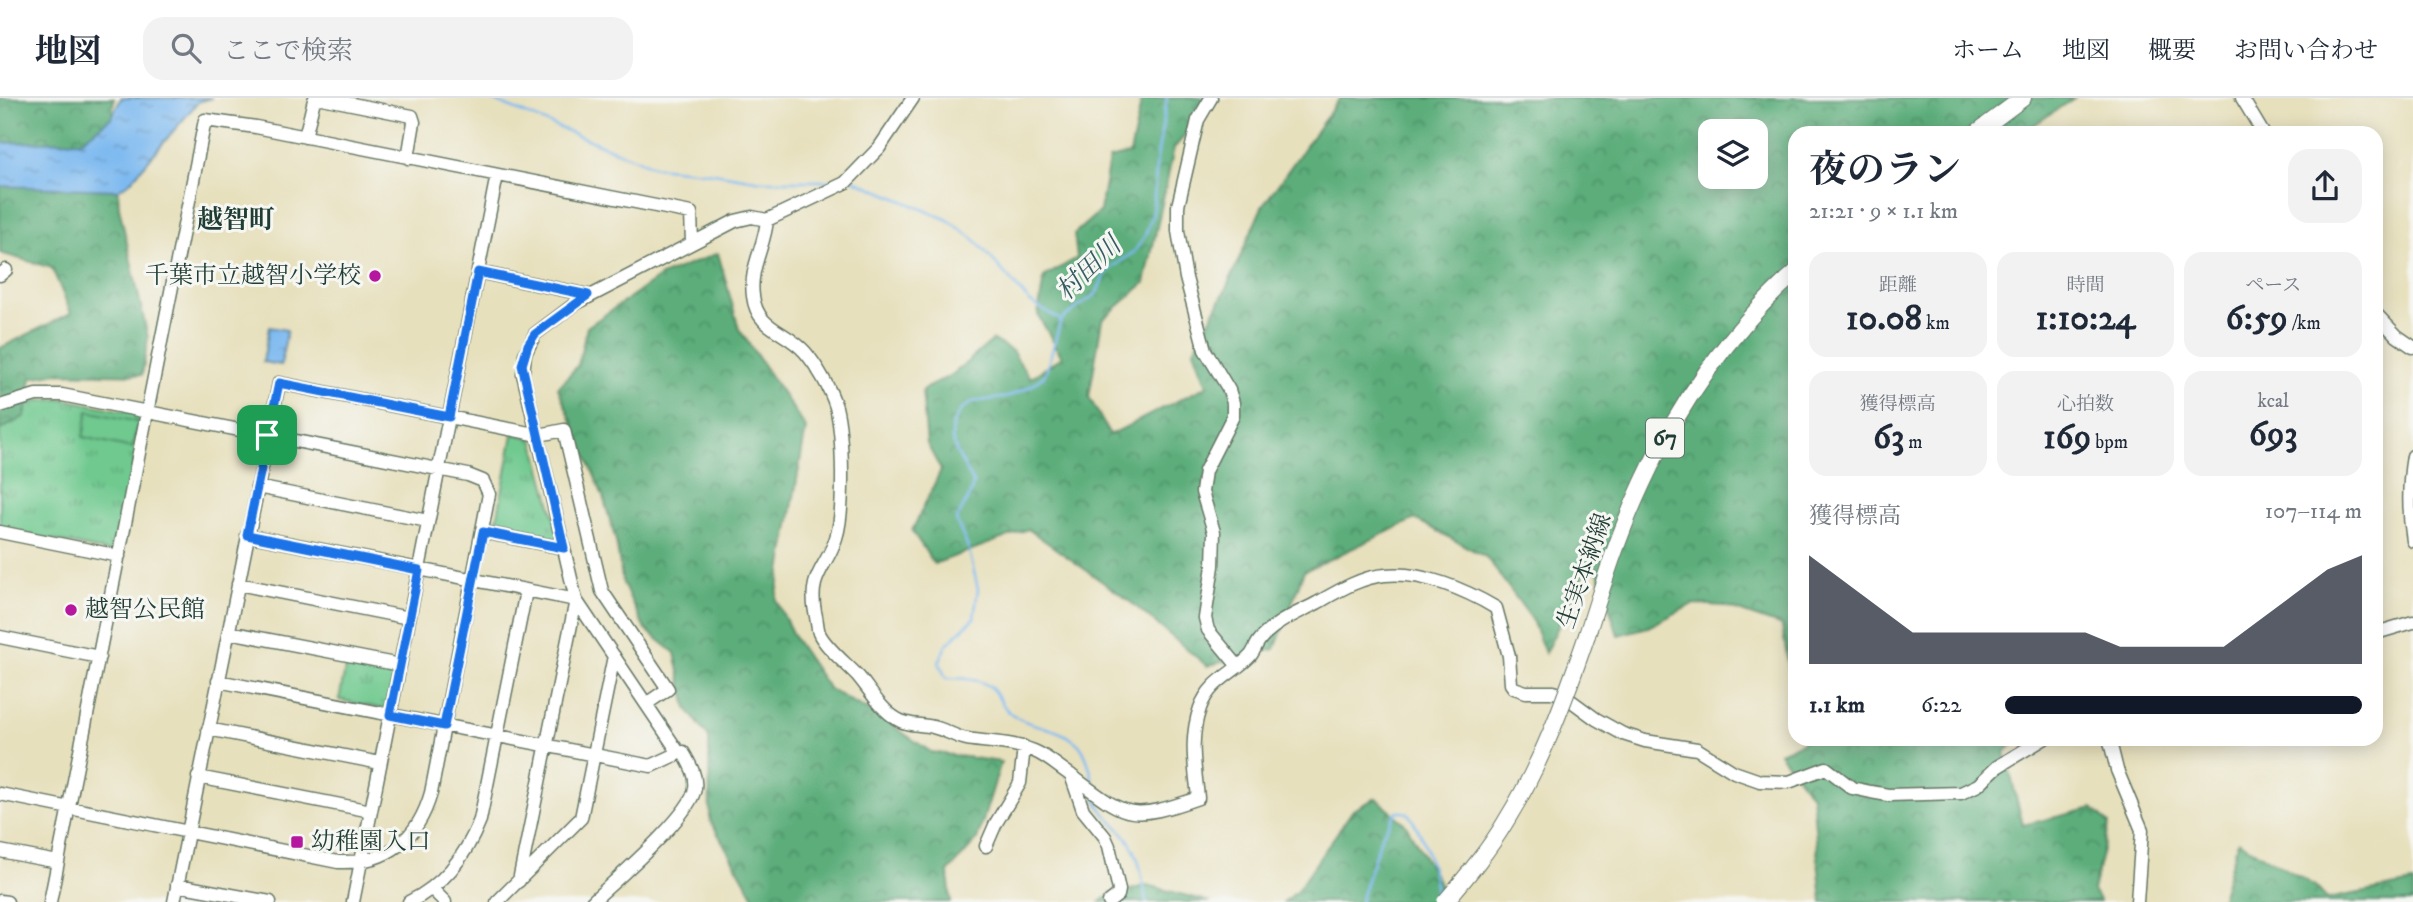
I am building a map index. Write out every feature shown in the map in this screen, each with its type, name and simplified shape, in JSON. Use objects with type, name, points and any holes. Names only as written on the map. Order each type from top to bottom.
[{"type":"main road","points":[[1985,126],[2023,98]]},
{"type":"main road","name":"生実本納線","points":[[1445,902],[1500,831],[1524,790],[1562,708],[1625,524],[1660,448],[1710,368],[1756,311],[1788,280]]},
{"type":"street","points":[[304,137],[314,100],[321,98],[412,116],[414,122],[408,158]]},
{"type":"street","points":[[679,753],[576,600],[523,374],[525,354],[535,334],[588,295],[735,221],[752,218],[768,220],[850,180],[878,148],[913,98]]},
{"type":"street","points":[[1210,98],[1198,120],[1178,206],[1178,231],[1186,278],[1205,350],[1233,403],[1233,416],[1205,471],[1202,492],[1214,532],[1213,566],[1205,618],[1208,630],[1237,665]]},
{"type":"street","points":[[2242,98],[2259,126]]},
{"type":"street","points":[[50,902],[205,120],[691,213],[692,243]]},
{"type":"street","points":[[353,902],[497,174]]},
{"type":"street","points":[[768,220],[766,234],[753,268],[753,296],[758,315],[763,322],[794,341],[805,352],[824,381],[835,406],[839,429],[841,494],[836,539],[814,584],[813,598],[820,635],[895,719],[935,727],[965,739],[1024,747],[1042,754],[1122,810],[1139,814],[1163,810],[1198,798],[1192,740],[1201,706],[1218,681],[1250,656],[1260,639],[1299,612],[1343,588],[1385,575],[1399,575],[1451,585],[1496,608],[1509,656],[1511,684],[1514,688],[1526,692],[1554,692],[1623,734],[1645,741],[1697,749],[1750,778],[1789,782],[1826,768],[1852,788],[1871,792],[1888,795],[1961,793],[1978,785],[1997,767],[2032,746]]},
{"type":"street","points":[[478,272],[588,295]]},
{"type":"street","points":[[2383,321],[2413,347]]},
{"type":"street","points":[[174,902],[279,383],[539,435],[564,430],[602,591],[668,689],[646,704]]},
{"type":"street","points":[[0,406],[20,398],[49,394],[148,411],[476,477],[487,487],[489,502],[431,793],[421,820],[394,849],[361,861],[338,862],[0,794]]},
{"type":"street","points":[[2413,456],[2408,516],[2413,541]]},
{"type":"street","points":[[257,487],[428,521]]},
{"type":"street","points":[[0,532],[119,556]]},
{"type":"street","points":[[483,532],[564,548]]},
{"type":"street","points":[[247,535],[576,600]]},
{"type":"street","points":[[238,584],[409,618]]},
{"type":"street","points":[[409,902],[432,889],[454,867],[480,820],[526,591]]},
{"type":"street","points":[[519,881],[576,600]]},
{"type":"street","points":[[2383,631],[2413,622]]},
{"type":"street","points":[[229,632],[400,665]]},
{"type":"street","points":[[0,638],[99,657]]},
{"type":"street","points":[[497,902],[581,818],[614,656]]},
{"type":"street","points":[[218,681],[651,766],[683,752],[693,769],[696,786],[693,796],[664,833],[592,902]]},
{"type":"street","points":[[208,729],[380,763]]},
{"type":"street","points":[[2111,746],[2117,770],[2142,830],[2137,902]]},
{"type":"street","points":[[986,846],[996,823],[1020,783],[1024,747]]},
{"type":"street","points":[[198,777],[371,811]]},
{"type":"street","points":[[1073,777],[1075,791],[1083,810],[1105,837],[1112,854],[1119,890],[1118,895],[1109,902]]},
{"type":"street","points":[[0,850],[58,862]]},
{"type":"street","points":[[177,885],[270,902]]},
{"type":"street","points":[[432,889],[445,902]]},
{"type":"street","points":[[0,901],[6,902]]},
{"type":"green space","points":[[0,98],[114,98],[112,117],[81,141],[0,143]]},
{"type":"green space","points":[[1142,98],[1218,98],[1174,148],[1145,283],[1102,320],[1089,397],[1110,435],[1207,386],[1194,350],[1225,291],[1262,207],[1340,98],[2074,98],[2032,126],[1788,126],[1788,663],[1782,626],[1724,606],[1693,604],[1648,627],[1618,635],[1593,556],[1545,653],[1531,618],[1486,557],[1415,519],[1304,571],[1275,649],[1207,666],[1128,600],[1028,529],[934,564],[912,531],[941,470],[927,444],[922,390],[952,375],[993,340],[1012,351],[1030,378],[1062,357],[1038,315],[1044,277],[1077,258],[1074,234],[1100,211],[1109,159],[1130,154]]},
{"type":"green space","points":[[0,186],[118,190],[119,207],[148,338],[142,375],[57,373],[31,378],[25,416],[0,430],[0,348],[71,313],[52,268],[0,253]]},
{"type":"green space","points":[[718,253],[739,329],[806,428],[776,600],[795,639],[829,689],[880,717],[931,752],[1001,762],[977,840],[948,872],[951,902],[757,902],[710,820],[709,738],[687,708],[675,653],[645,629],[623,584],[616,541],[603,496],[558,388],[578,365],[587,327],[661,276]]},
{"type":"green space","points":[[63,399],[144,415],[115,553],[0,529],[0,412],[36,401]]},
{"type":"green space","points":[[88,411],[138,422],[132,448],[83,437]]},
{"type":"green space","points":[[513,434],[533,438],[560,539],[555,542],[495,531]]},
{"type":"green space","points":[[347,659],[396,670],[389,710],[339,700]]},
{"type":"green space","points":[[1795,746],[2011,746],[2005,752],[2023,825],[2093,808],[2109,824],[2093,891],[2100,902],[1822,902],[1812,796],[1779,753]]},
{"type":"green space","points":[[1376,798],[1406,825],[1450,902],[1284,902],[1296,892],[1353,810]]},
{"type":"green space","points":[[2238,841],[2315,886],[2327,899],[2413,883],[2413,902],[2220,902]]},
{"type":"green space","points":[[1147,885],[1210,902],[1100,902]]},
{"type":"water","points":[[121,98],[212,98],[198,102],[130,182],[118,190],[0,186],[0,143],[81,141],[112,117]]},
{"type":"water","points":[[269,327],[287,330],[281,365],[263,362]]},
{"type":"waterway","points":[[487,98],[655,167],[762,181],[836,181]]},
{"type":"waterway","name":"村田川","points":[[1094,788],[1086,757],[1077,743],[1061,733],[1025,721],[1009,712],[992,689],[984,683],[946,678],[939,663],[946,645],[974,618],[978,589],[969,550],[956,520],[971,493],[973,482],[952,439],[953,424],[960,411],[972,402],[1008,397],[1033,385],[1045,375],[1061,320],[1096,294],[1106,272],[1134,252],[1145,236],[1153,213],[1157,158],[1167,98]]},
{"type":"waterway","points":[[854,180],[948,220],[975,240],[1030,302],[1061,320]]},
{"type":"waterway","name":"村田川","points":[[1096,798],[1135,852],[1146,902]]},
{"type":"waterway","name":"村田川","points":[[1360,902],[1381,837],[1397,811],[1408,813],[1425,845],[1432,867],[1437,902]]},
{"type":"place","name":"千葉市立越智小学校","points":[[375,276]]},
{"type":"place","name":"越智公民館","points":[[71,610]]},
{"type":"place","name":"幼稚園入口","points":[[297,842]]},
{"type":"district","name":"越智町","points":[[236,220]]},
{"type":"route","points":[[478,272],[588,295],[535,334],[528,345],[522,365],[564,548],[483,532],[444,726],[390,715],[419,570],[247,535],[267,435],[279,383],[449,417],[478,272]]}]
